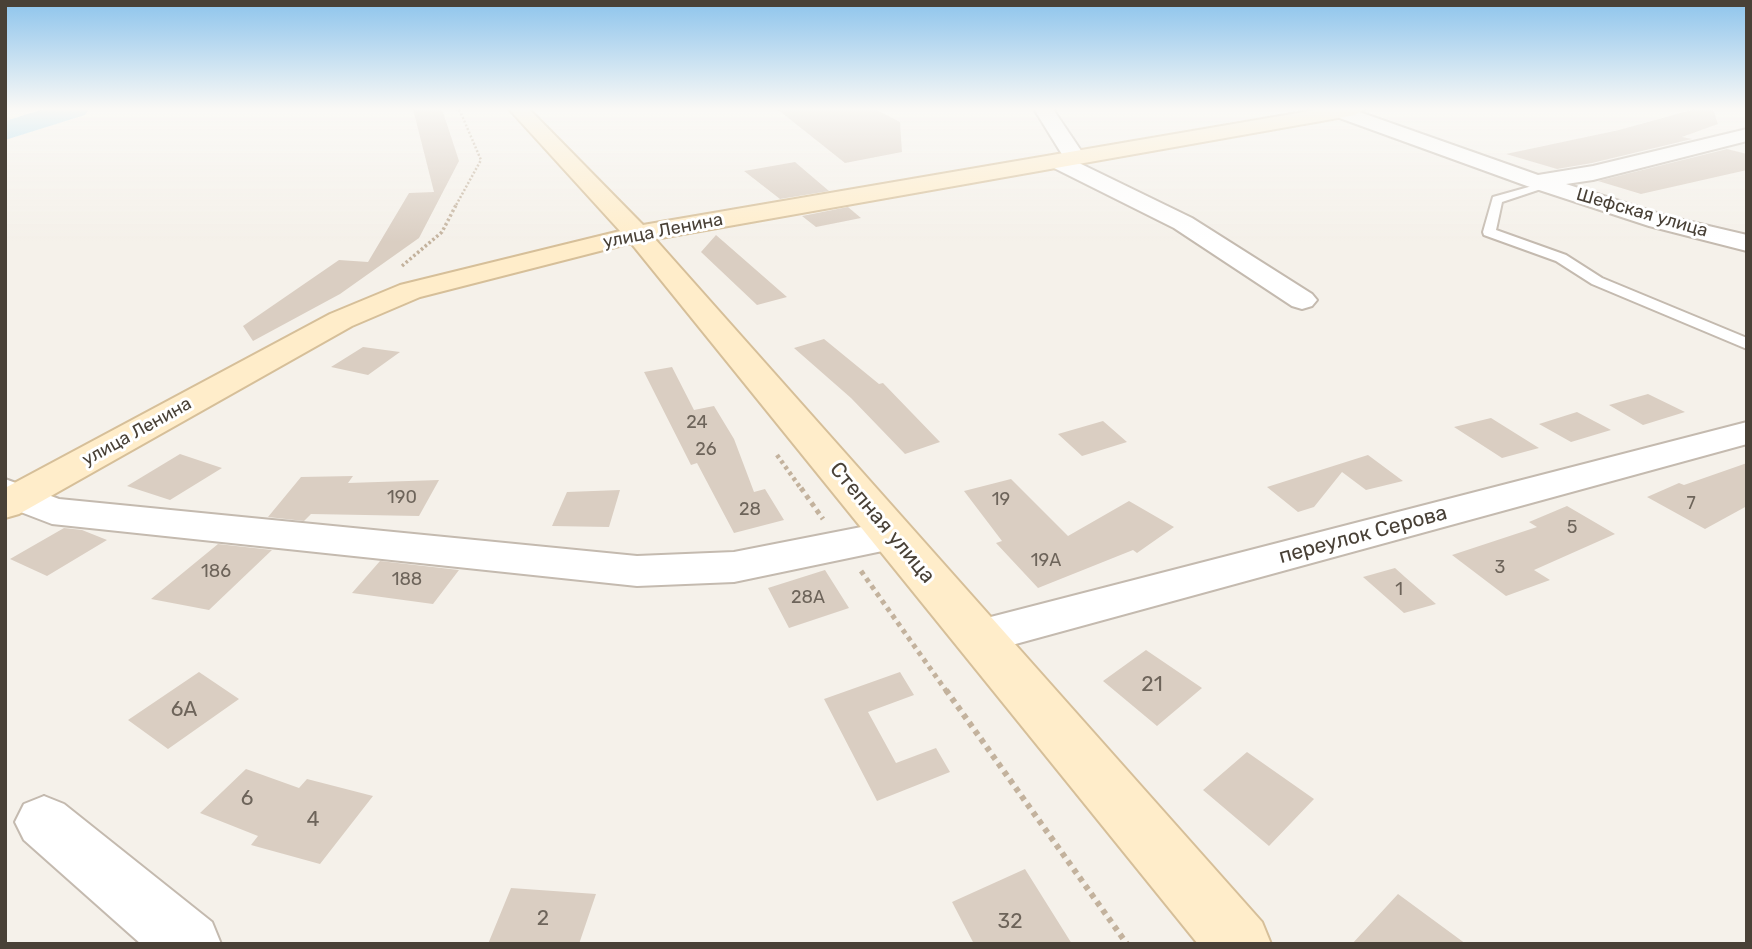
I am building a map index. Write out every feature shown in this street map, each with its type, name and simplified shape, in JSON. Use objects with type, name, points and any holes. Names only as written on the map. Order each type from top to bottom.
[{"type":"street","name":"Степная улица","points":[[560,153],[637,234],[1239,944]]},
{"type":"street","points":[[1064,153],[1067,159],[1111,190],[1183,223],[1302,300]]},
{"type":"street","name":"улица Ленина","points":[[10,498],[341,320],[410,291],[637,234],[1100,153]]},
{"type":"street","name":"Шефская улица","points":[[1462,153],[1541,183],[1658,221],[1747,243]]},
{"type":"street","points":[[1541,183],[1672,153]]},
{"type":"street","name":"переулок Серова","points":[[979,637],[1747,433]]},
{"type":"street","name":"улица Ленина","points":[[10,498],[52,511],[637,571],[734,566],[892,535]]},
{"type":"street","points":[[44,822],[189,944]]},
{"type":"lane","points":[[1541,183],[1497,200],[1489,232],[1561,258],[1597,281],[1747,344]]},
{"type":"path","points":[[401,267],[442,232],[481,160],[478,153]]},
{"type":"path","points":[[772,448],[1127,944]]},
{"type":"building","points":[[424,153],[456,153],[459,161],[419,238],[340,294],[253,341],[243,326],[339,260],[368,262],[409,193],[434,192]]},
{"type":"building","points":[[833,153],[895,153],[845,163]]},
{"type":"building","points":[[1509,153],[1632,153],[1557,169],[1506,154]]},
{"type":"building","points":[[1710,153],[1747,154],[1747,170],[1641,194],[1598,181]]},
{"type":"building","points":[[795,162],[829,191],[780,199],[744,171]]},
{"type":"building","points":[[848,207],[861,218],[816,227],[802,216]]},
{"type":"building","points":[[716,235],[787,297],[757,305],[701,252]]},
{"type":"building","points":[[824,339],[879,384],[883,383],[940,442],[905,454],[851,398],[794,348]]},
{"type":"building","points":[[363,347],[400,352],[368,375],[331,367]]},
{"type":"building","points":[[672,367],[694,410],[714,406],[734,439],[754,492],[765,489],[784,520],[734,533],[697,463],[691,465],[644,372]]},
{"type":"building","points":[[1648,394],[1685,412],[1643,425],[1609,405]]},
{"type":"building","points":[[1577,412],[1611,430],[1571,442],[1539,424]]},
{"type":"building","points":[[1491,418],[1539,448],[1502,458],[1454,427]]},
{"type":"building","points":[[1103,421],[1127,442],[1082,456],[1058,434]]},
{"type":"building","points":[[180,454],[222,468],[170,500],[127,486]]},
{"type":"building","points":[[1368,455],[1403,481],[1366,490],[1342,472],[1314,507],[1298,512],[1267,487]]},
{"type":"building","points":[[1747,463],[1747,506],[1705,529],[1647,497],[1679,483],[1684,485]]},
{"type":"building","points":[[353,476],[348,483],[439,480],[419,516],[311,514],[304,521],[268,517],[301,477]]},
{"type":"building","points":[[1011,479],[1068,536],[1129,501],[1174,527],[1137,553],[1133,550],[1038,588],[996,543],[1002,541],[964,491]]},
{"type":"building","points":[[620,490],[609,527],[552,526],[567,492]]},
{"type":"building","points":[[1567,506],[1615,534],[1534,570],[1550,580],[1506,596],[1452,555],[1537,527],[1529,522]]},
{"type":"building","points":[[64,528],[82,530],[107,540],[47,576],[10,559]]},
{"type":"building","points":[[218,544],[272,550],[209,610],[151,599]]},
{"type":"building","points":[[380,561],[459,570],[433,604],[352,593]]},
{"type":"building","points":[[1395,568],[1436,604],[1404,613],[1363,577]]},
{"type":"building","points":[[825,570],[849,608],[789,628],[768,588]]},
{"type":"building","points":[[1146,650],[1202,688],[1157,726],[1103,681]]},
{"type":"building","points":[[199,672],[239,699],[168,749],[128,720]]},
{"type":"building","points":[[900,672],[914,695],[868,712],[896,763],[936,748],[950,772],[877,801],[824,699]]},
{"type":"building","points":[[1247,752],[1314,799],[1269,846],[1203,790]]},
{"type":"building","points":[[246,769],[299,788],[307,779],[373,796],[320,864],[251,845],[258,836],[200,813]]},
{"type":"building","points":[[1025,869],[1072,944],[974,944],[952,902]]},
{"type":"building","points":[[511,888],[596,894],[579,944],[488,944]]},
{"type":"building","points":[[1398,894],[1466,944],[1352,944]]}]
